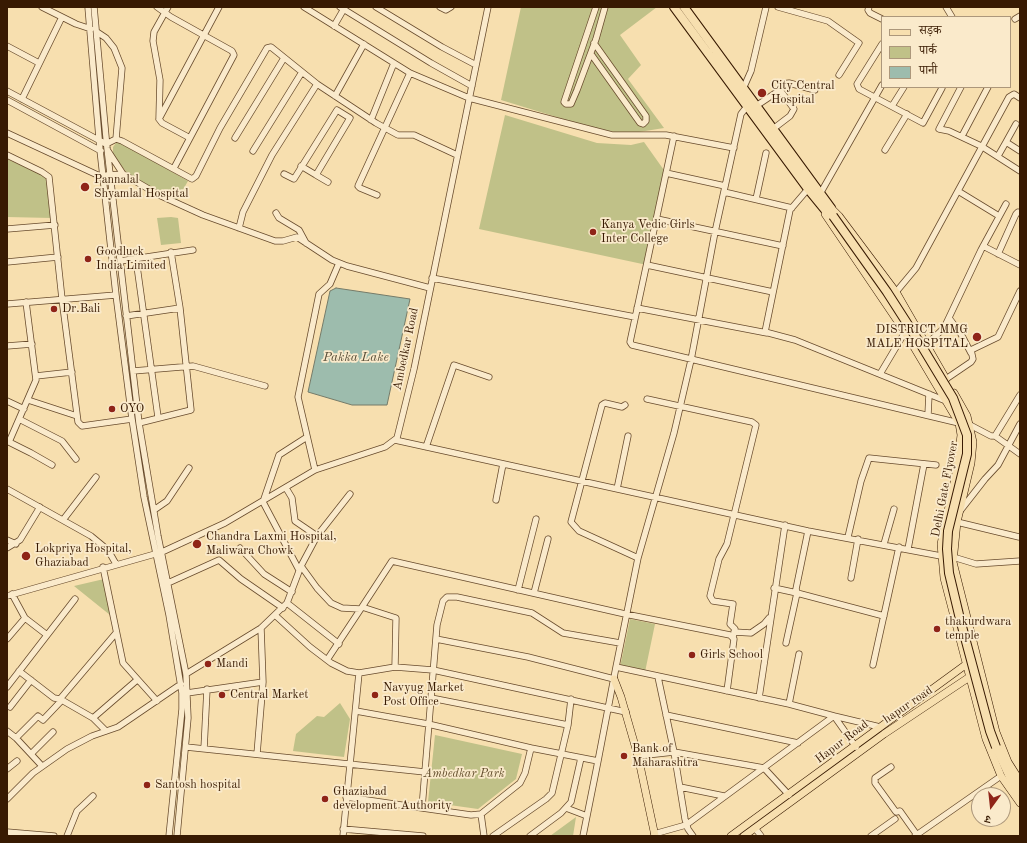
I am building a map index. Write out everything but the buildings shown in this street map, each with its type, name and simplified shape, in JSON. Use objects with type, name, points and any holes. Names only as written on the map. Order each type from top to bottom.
[{"type":"highway","points":[[674,7],[808,189],[830,212]]},
{"type":"highway","points":[[684,7],[743,89],[766,118],[820,194],[830,212]]},
{"type":"highway","name":"Delhi Gate Flyover","points":[[830,212],[887,292],[921,344],[953,398],[967,435],[967,454],[948,531],[947,549],[949,573],[969,665],[994,742],[1010,777],[1020,792]]},
{"type":"main road","points":[[1019,776],[997,735],[953,557],[957,522],[972,457],[973,434],[970,425],[927,345],[896,292],[839,216],[830,212],[825,214],[905,332],[959,423],[961,436],[959,456],[941,544],[944,578],[969,665],[968,677],[986,739],[1001,776],[1020,804]]},
{"type":"main road","points":[[959,456],[972,457]]},
{"type":"main road","name":"Hapur Road","points":[[731,836],[856,747],[880,727],[978,659]]},
{"type":"main road","name":"hapur road","points":[[744,836],[884,734],[968,677],[982,672]]},
{"type":"main road","points":[[614,679],[626,712],[638,756],[654,835]]},
{"type":"street","points":[[42,7],[94,30],[106,38],[114,48],[122,68],[116,139],[107,146]]},
{"type":"street","points":[[88,7],[94,30],[139,423],[181,684],[182,709],[169,836]]},
{"type":"street","points":[[94,7],[99,140],[116,295],[132,418],[144,497],[168,583],[186,674],[188,718],[177,836]]},
{"type":"street","points":[[157,7],[166,10],[205,36],[232,51],[234,58],[174,168]]},
{"type":"street","points":[[159,119],[205,36],[219,7]]},
{"type":"street","points":[[304,7],[410,73],[469,98],[612,135],[674,136],[734,148]]},
{"type":"street","points":[[376,7],[442,47],[476,65]]},
{"type":"street","points":[[440,7],[446,10],[451,7]]},
{"type":"street","name":"Ambedkar Road","points":[[395,440],[400,431],[488,7]]},
{"type":"street","points":[[596,7],[564,102],[566,104],[571,104],[591,54],[605,7]]},
{"type":"street","points":[[743,89],[751,71],[766,7]]},
{"type":"street","points":[[778,7],[828,21],[859,43],[838,75]]},
{"type":"street","points":[[869,7],[868,10],[870,12],[881,18]]},
{"type":"street","points":[[946,7],[951,16]]},
{"type":"street","points":[[334,26],[343,8],[472,86]]},
{"type":"street","points":[[166,10],[154,32],[153,41],[160,80],[159,119],[162,123],[190,138]]},
{"type":"street","points":[[22,99],[62,17]]},
{"type":"street","points":[[591,54],[640,123],[643,124],[646,121],[646,116],[594,43]]},
{"type":"street","points":[[335,96],[364,44]]},
{"type":"street","points":[[7,46],[39,63]]},
{"type":"street","points":[[881,46],[857,86],[859,89],[875,96],[923,123],[942,88]]},
{"type":"street","points":[[116,139],[174,168],[190,178],[194,178],[220,128],[267,48],[271,47],[317,84],[384,128],[401,135],[414,135],[457,155]]},
{"type":"street","points":[[235,138],[284,58]]},
{"type":"street","points":[[371,120],[394,63]]},
{"type":"street","points":[[253,151],[302,72]]},
{"type":"street","points":[[377,195],[358,186],[410,73]]},
{"type":"street","points":[[773,129],[790,116],[794,109],[780,90],[781,84],[785,83],[815,90]]},
{"type":"street","points":[[239,228],[243,212],[272,155],[317,84]]},
{"type":"street","points":[[820,194],[881,87]]},
{"type":"street","points":[[892,106],[903,88]]},
{"type":"street","points":[[960,88],[939,129],[946,129],[962,136],[998,156],[1020,171]]},
{"type":"street","points":[[962,136],[987,88]]},
{"type":"street","points":[[756,106],[780,90]]},
{"type":"street","points":[[7,91],[99,140],[107,146],[123,174],[159,195],[203,215],[275,241],[297,238],[339,263],[379,276],[430,288]]},
{"type":"street","points":[[896,292],[916,268],[1009,97],[1014,94],[1020,98]]},
{"type":"street","points":[[7,100],[100,150],[108,156]]},
{"type":"street","points":[[344,114],[349,105]]},
{"type":"street","points":[[583,836],[614,679],[625,614],[638,558],[691,360],[708,278],[715,232],[742,114],[745,109],[748,109]]},
{"type":"street","points":[[284,174],[294,178],[336,110],[344,114],[350,120],[316,175]]},
{"type":"street","points":[[884,150],[907,114]]},
{"type":"street","points":[[998,156],[1016,124]]},
{"type":"street","points":[[7,133],[104,176],[110,174],[123,174]]},
{"type":"street","points":[[674,136],[630,342],[632,346],[959,423]]},
{"type":"street","points":[[1006,142],[1020,151]]},
{"type":"street","points":[[756,199],[766,153]]},
{"type":"street","points":[[7,155],[49,177],[62,299],[78,422],[82,426],[132,418]]},
{"type":"street","points":[[302,166],[328,182]]},
{"type":"street","points":[[666,173],[792,208]]},
{"type":"street","points":[[767,334],[764,329],[792,208],[808,189]]},
{"type":"street","points":[[958,191],[999,216]]},
{"type":"street","points":[[917,351],[927,345],[941,332],[983,246],[1006,204]]},
{"type":"street","points":[[276,212],[279,218],[299,230],[306,243]]},
{"type":"street","points":[[998,254],[1016,214],[1018,212],[1020,213]]},
{"type":"street","points":[[657,219],[783,246]]},
{"type":"street","points":[[7,228],[55,225]]},
{"type":"street","points":[[983,246],[1020,265]]},
{"type":"street","points":[[120,261],[171,252],[193,250]]},
{"type":"street","points":[[139,423],[191,410],[180,308],[171,252]]},
{"type":"street","points":[[7,262],[58,257]]},
{"type":"street","points":[[136,259],[142,313],[158,418]]},
{"type":"street","points":[[315,470],[298,404],[300,383],[319,294],[330,284],[339,263]]},
{"type":"street","points":[[647,264],[773,292]]},
{"type":"street","points":[[432,278],[636,317]]},
{"type":"street","points":[[971,353],[971,350],[998,337],[1020,291]]},
{"type":"street","points":[[7,304],[116,295]]},
{"type":"street","points":[[26,302],[36,376],[35,385],[8,442],[36,455],[52,465]]},
{"type":"street","points":[[126,316],[180,308]]},
{"type":"street","points":[[637,308],[795,340],[946,401]]},
{"type":"street","points":[[946,380],[973,360],[961,334],[949,318]]},
{"type":"street","points":[[880,374],[905,332]]},
{"type":"street","points":[[7,346],[32,344]]},
{"type":"street","points":[[133,372],[187,365],[206,368],[265,386]]},
{"type":"street","points":[[426,447],[454,365],[490,377]]},
{"type":"street","points":[[36,376],[72,372]]},
{"type":"street","points":[[928,415],[929,394]]},
{"type":"street","points":[[995,436],[1020,395]]},
{"type":"street","points":[[647,399],[752,422],[756,425],[733,514],[727,544],[717,564],[710,598],[713,601],[733,604],[730,624],[734,635],[727,691]]},
{"type":"street","points":[[28,400],[77,416]]},
{"type":"street","points":[[7,401],[24,409]]},
{"type":"street","points":[[625,405],[622,407],[605,403],[602,405],[571,522],[573,526],[638,558]]},
{"type":"street","points":[[19,419],[62,441],[76,459]]},
{"type":"street","points":[[959,513],[985,479],[996,469],[1020,424]]},
{"type":"street","points":[[970,425],[987,434],[995,436],[1020,454]]},
{"type":"street","points":[[973,434],[987,434]]},
{"type":"street","points":[[617,489],[628,436]]},
{"type":"street","points":[[306,437],[279,455],[263,502],[300,568],[331,603],[342,608],[361,608],[396,618],[394,667]]},
{"type":"street","points":[[47,634],[25,618],[10,595],[159,553],[225,523],[315,470],[385,447],[395,440],[655,498],[941,556]]},
{"type":"street","points":[[848,538],[861,480],[869,458],[936,465]]},
{"type":"street","points":[[496,500],[503,464]]},
{"type":"street","points":[[908,549],[924,464]]},
{"type":"street","points":[[154,510],[166,501],[190,468]]},
{"type":"street","points":[[63,520],[96,477]]},
{"type":"street","points":[[286,488],[292,498],[295,521],[317,536]]},
{"type":"street","points":[[7,489],[90,536],[101,544],[116,564]]},
{"type":"street","points":[[186,674],[261,628],[276,616],[287,604],[300,568],[317,536],[350,494]]},
{"type":"street","points":[[7,548],[16,544],[26,533],[40,507]]},
{"type":"street","points":[[884,544],[894,508]]},
{"type":"street","points":[[518,590],[536,518]]},
{"type":"street","points":[[957,522],[1019,537]]},
{"type":"street","points":[[759,698],[774,588],[785,525]]},
{"type":"street","points":[[786,643],[797,593],[796,589],[808,530]]},
{"type":"street","points":[[534,594],[548,539]]},
{"type":"street","points":[[851,578],[858,539]]},
{"type":"street","points":[[7,540],[16,544]]},
{"type":"street","points":[[873,664],[899,547]]},
{"type":"street","points":[[240,548],[264,574],[292,592]]},
{"type":"street","points":[[953,557],[976,564],[1020,561]]},
{"type":"street","points":[[168,583],[219,560],[241,579],[283,608]]},
{"type":"street","points":[[327,660],[339,644],[392,561],[625,614],[730,635],[755,631],[770,617]]},
{"type":"street","points":[[103,568],[123,663],[157,701]]},
{"type":"street","points":[[774,588],[884,616]]},
{"type":"street","points":[[422,808],[437,625],[444,601],[450,596],[532,613],[563,633],[620,643]]},
{"type":"street","points":[[7,687],[74,599]]},
{"type":"street","points":[[287,604],[339,644]]},
{"type":"street","points":[[276,616],[310,648],[339,668],[359,673],[394,667],[433,670],[626,712]]},
{"type":"street","points":[[7,639],[25,618]]},
{"type":"street","points":[[257,754],[263,682],[261,628]]},
{"type":"street","points":[[16,738],[38,716],[43,720],[116,633]]},
{"type":"street","points":[[436,639],[535,659],[614,679]]},
{"type":"street","points":[[789,704],[799,654]]},
{"type":"street","points":[[616,667],[789,704],[880,727]]},
{"type":"street","points":[[19,671],[54,698],[61,700],[93,718],[106,732]]},
{"type":"street","points":[[343,836],[359,673]]},
{"type":"street","points":[[658,677],[674,752],[686,825],[693,836]]},
{"type":"street","points":[[10,707],[31,680]]},
{"type":"street","points":[[93,718],[137,680]]},
{"type":"street","points":[[187,693],[263,682]]},
{"type":"street","points":[[7,799],[15,789],[42,766],[85,739],[118,727],[181,684]]},
{"type":"street","points":[[204,749],[207,689]]},
{"type":"street","points":[[431,698],[568,725]]},
{"type":"street","points":[[493,836],[550,796],[568,725],[571,699]]},
{"type":"street","points":[[356,711],[428,724],[531,748],[598,761]]},
{"type":"street","points":[[666,715],[798,743]]},
{"type":"street","points":[[654,835],[686,825],[834,716]]},
{"type":"street","points":[[834,716],[856,747]]},
{"type":"street","points":[[7,731],[16,738],[42,766]]},
{"type":"street","points":[[31,754],[53,732]]},
{"type":"street","points":[[186,747],[425,772]]},
{"type":"street","points":[[346,797],[471,815],[481,814],[520,783],[525,773],[531,748]]},
{"type":"street","points":[[638,756],[674,752],[764,768],[789,795]]},
{"type":"street","points":[[530,836],[566,808],[571,802],[581,758]]},
{"type":"street","points":[[7,769],[17,761]]},
{"type":"street","points":[[891,767],[875,778],[875,783],[896,812],[900,811],[916,836],[1001,776]]},
{"type":"street","points":[[680,787],[724,796]]},
{"type":"street","points":[[67,836],[77,811],[93,796]]},
{"type":"street","points":[[566,808],[587,816]]},
{"type":"street","points":[[481,814],[484,836]]},
{"type":"street","points":[[871,836],[895,819]]},
{"type":"street","points":[[755,828],[761,836]]},
{"type":"street","points":[[344,830],[423,836]]},
{"type":"street","points":[[7,832],[54,836]]},
{"type":"green space","points":[[521,7],[657,7],[620,35],[641,65],[628,79],[664,128],[639,132],[614,132],[586,126],[501,100]]},
{"type":"green space","points":[[505,115],[597,143],[631,145],[644,142],[666,173],[647,265],[479,229]]},
{"type":"green space","points":[[120,142],[188,181],[176,202],[127,173],[113,155],[113,147],[116,143]]},
{"type":"green space","points":[[7,159],[47,177],[52,218],[7,217]]},
{"type":"green space","points":[[157,218],[178,218],[181,243],[161,245]]},
{"type":"green space","points":[[104,579],[110,615],[74,586]]},
{"type":"green space","points":[[630,619],[655,624],[645,672],[620,667]]},
{"type":"green space","points":[[340,703],[350,719],[344,757],[293,751],[296,734],[317,716],[324,717]]},
{"type":"green space","name":"Ambedkar Park","points":[[435,735],[522,754],[516,779],[478,809],[428,802]]},
{"type":"green space","points":[[576,817],[573,836],[550,836]]},
{"type":"water","name":"Pakka Lake","points":[[336,288],[410,299],[387,405],[352,405],[308,392],[330,291]]},
{"type":"place","name":"City Central Hospital","points":[[762,93]]},
{"type":"place","name":"Pannalal Shyamlal Hospital","points":[[85,187]]},
{"type":"place","name":"Kanya Vedic Girls Inter College","points":[[593,232]]},
{"type":"place","name":"Goodluck India Limited","points":[[88,259]]},
{"type":"place","name":"Dr.Bali","points":[[54,309]]},
{"type":"place","name":"DISTRICT MMG MALE HOSPITAL","points":[[977,337]]},
{"type":"place","name":"OYO","points":[[112,409]]},
{"type":"place","name":"Chandra Laxmi Hospital, Maliwara Chowk","points":[[197,544]]},
{"type":"place","name":"Lokpriya Hospital, Ghaziabad","points":[[26,556]]},
{"type":"place","name":"thakurdwara temple","points":[[937,629]]},
{"type":"place","name":"Girls School","points":[[692,655]]},
{"type":"place","name":"Mandi","points":[[208,664]]},
{"type":"place","name":"Central Market","points":[[222,695]]},
{"type":"place","name":"Navyug Market Post Office","points":[[375,695]]},
{"type":"place","name":"Bank of Maharashtra","points":[[624,756]]},
{"type":"place","name":"Santosh hospital","points":[[147,785]]},
{"type":"place","name":"Ghaziabad development Authority","points":[[325,799]]}]
